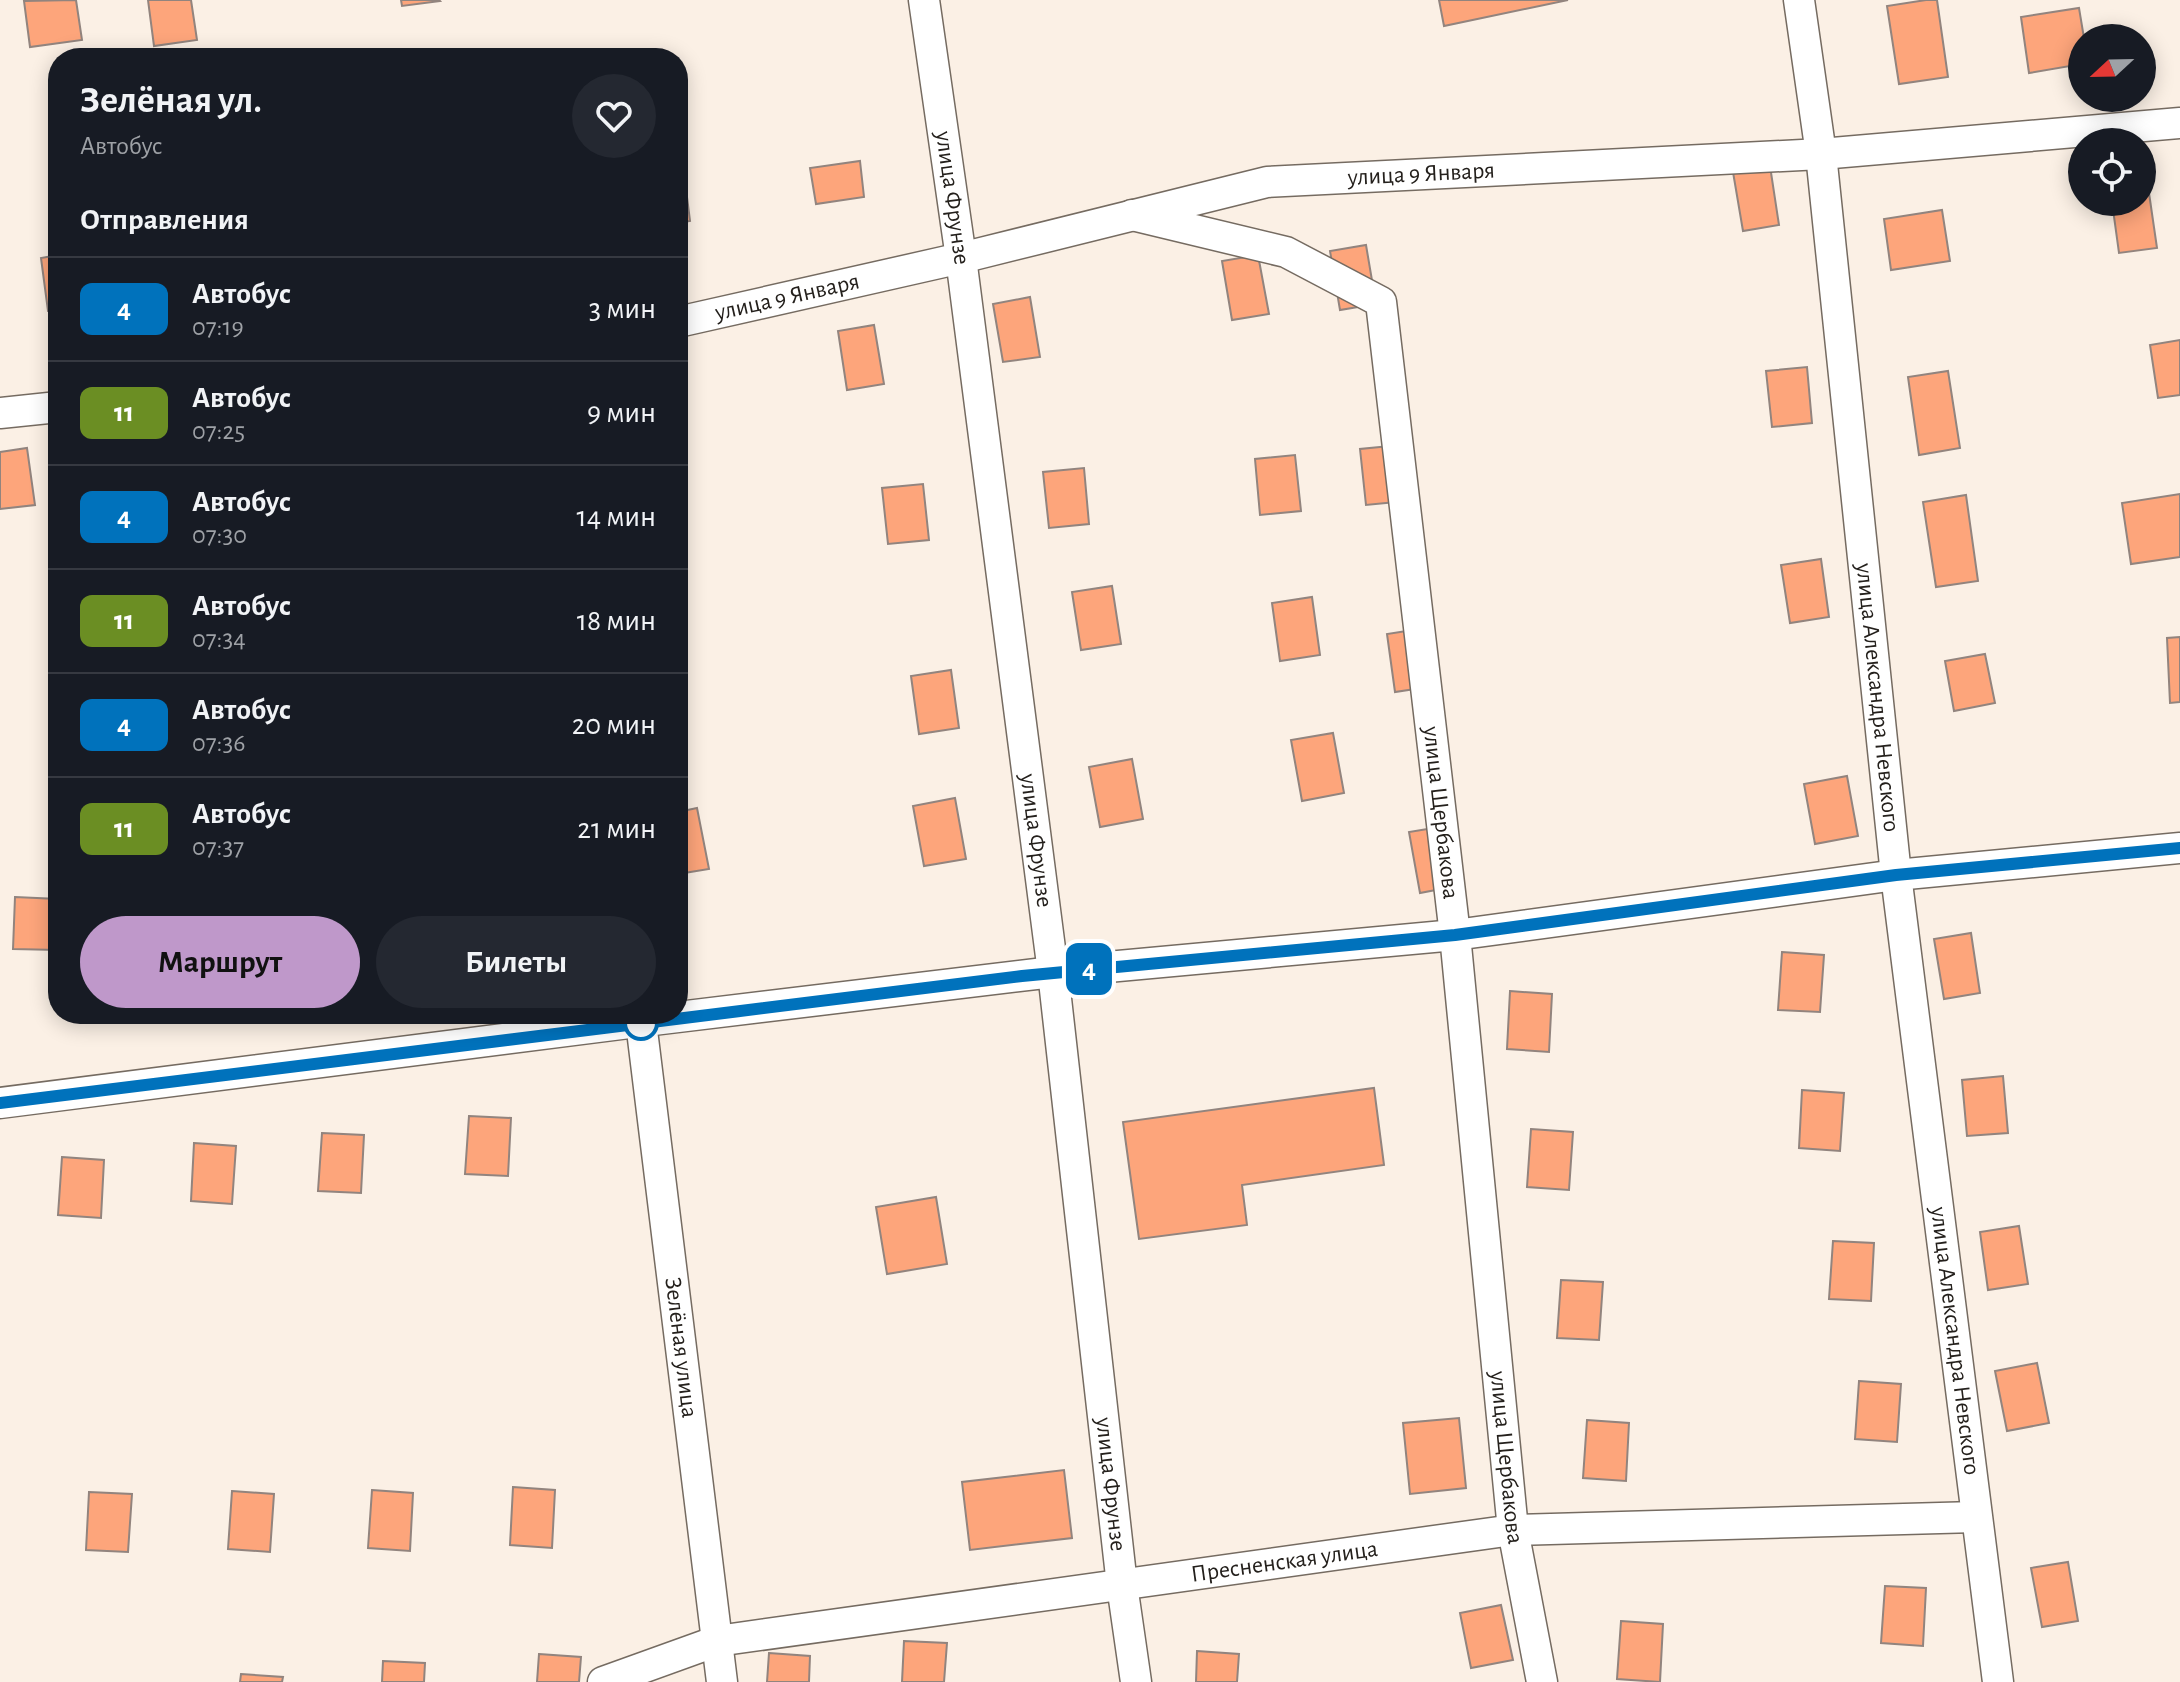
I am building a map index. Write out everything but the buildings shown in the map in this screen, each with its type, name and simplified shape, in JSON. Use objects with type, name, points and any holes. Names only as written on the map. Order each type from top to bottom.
[{"type":"street","name":"улица Фрунзе","points":[[924,0],[961,258],[1053,972],[1122,1585],[1136,1682]]},
{"type":"street","name":"улица Александра Невского","points":[[1799,0],[1821,154],[1896,875],[1998,1682]]},
{"type":"street","name":"улица 9 Января","points":[[688,320],[961,258],[1267,182],[1821,154],[2180,123]]},
{"type":"street","name":"улица Щербакова","points":[[1132,215],[1286,252],[1381,302],[1455,935],[1513,1530],[1542,1682]]},
{"type":"street","points":[[0,413],[48,408]]},
{"type":"street","points":[[688,1013],[1053,972],[1455,935],[1896,875],[2180,848]]},
{"type":"street","points":[[0,1103],[596,1024]]},
{"type":"street","name":"Зелёная улица","points":[[642,1024],[722,1682]]},
{"type":"street","name":"Пресненская улица","points":[[603,1682],[717,1641],[1513,1530],[1976,1517]]},
{"type":"bus line","name":"4","points":[[688,1016],[1084,969],[1455,935],[1896,875],[2180,848]]},
{"type":"bus line","name":"4","points":[[0,1103],[633,1024]]}]
